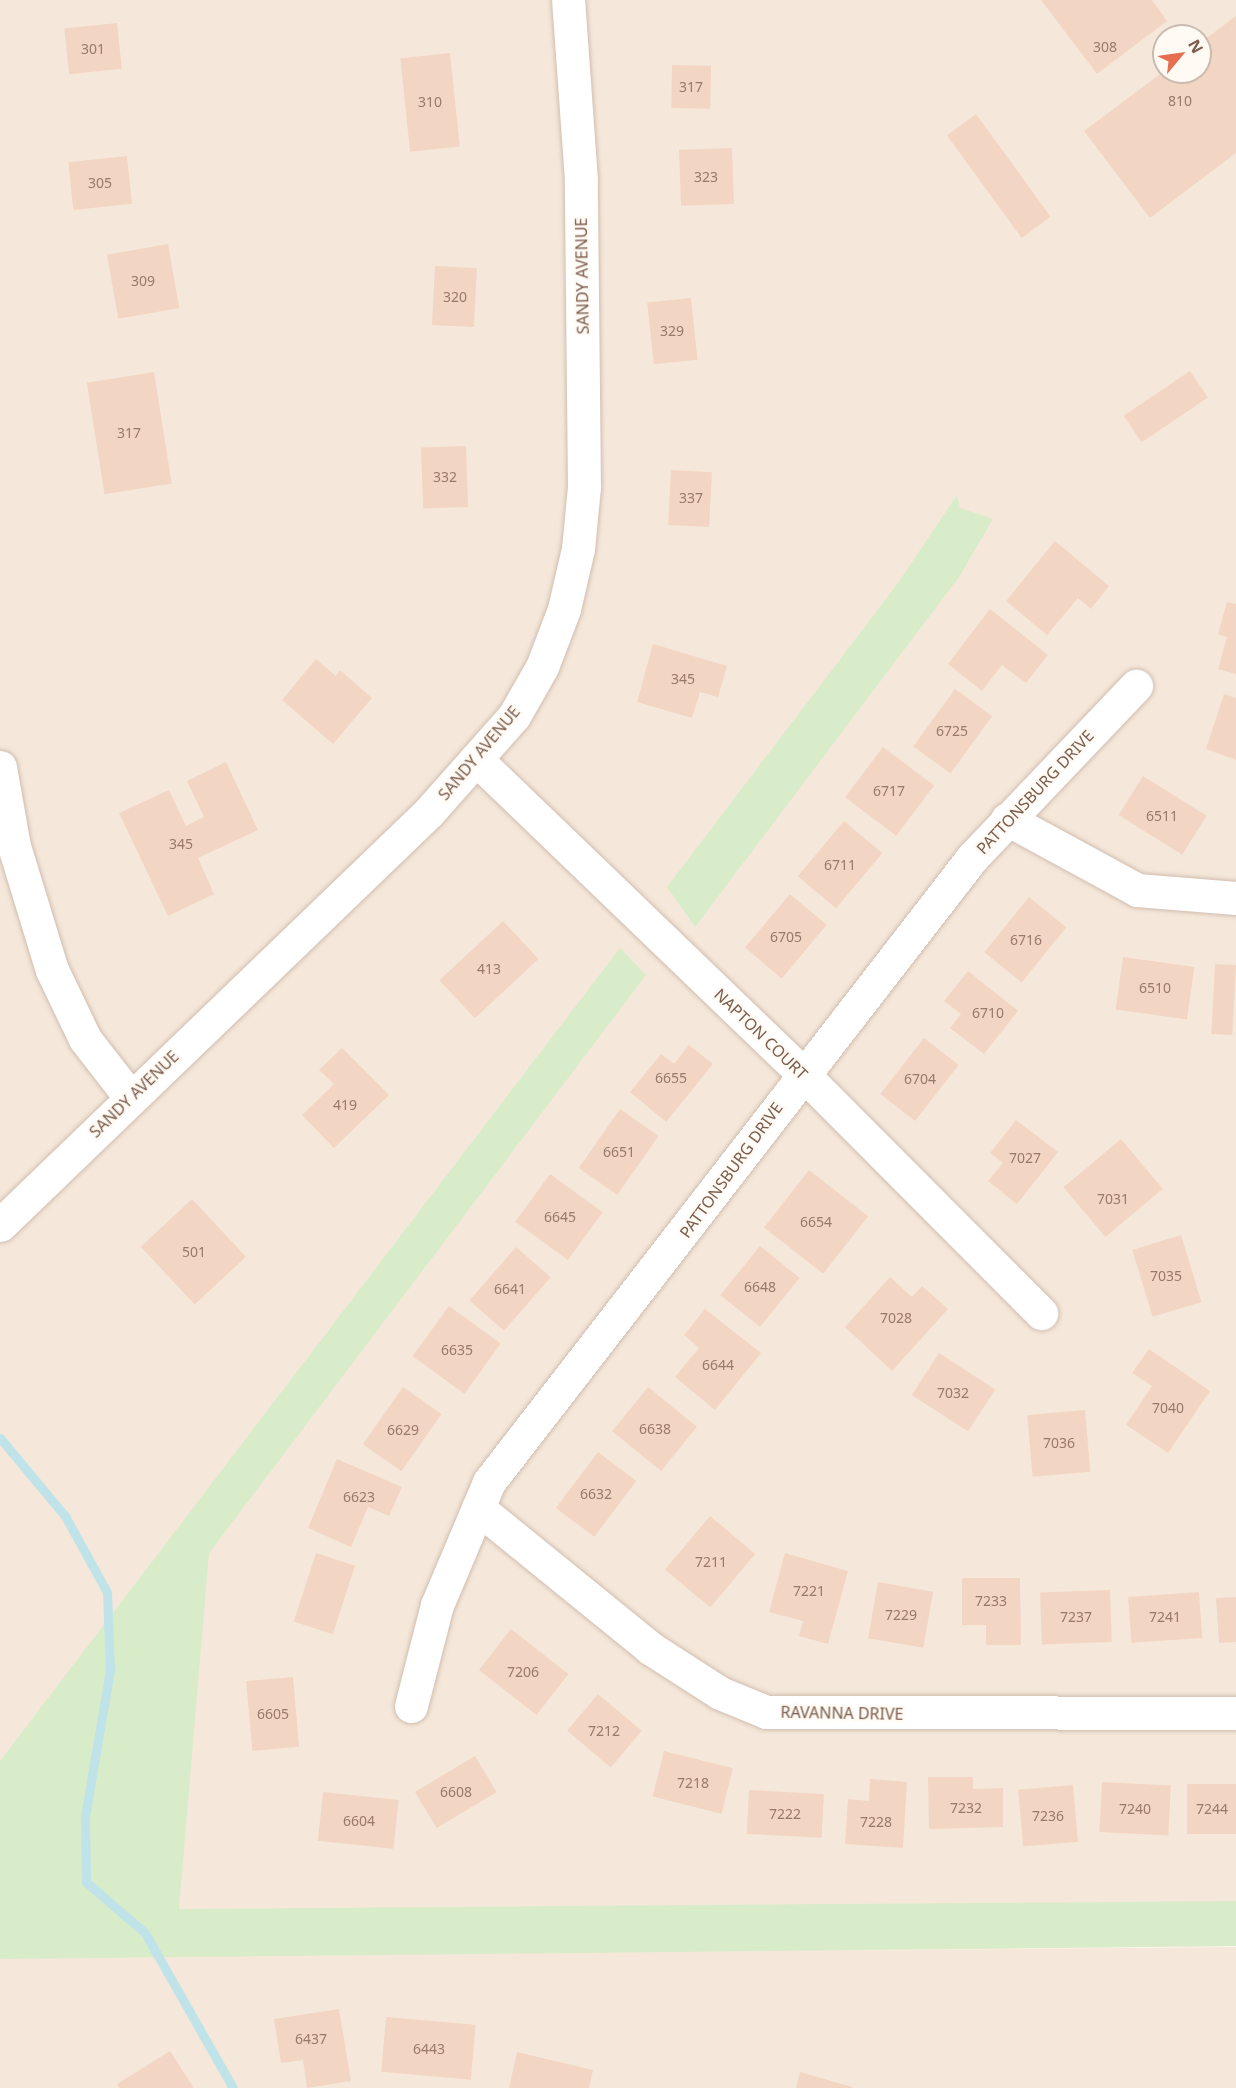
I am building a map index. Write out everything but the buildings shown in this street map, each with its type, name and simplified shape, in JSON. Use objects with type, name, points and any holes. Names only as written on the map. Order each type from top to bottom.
[{"type":"street","name":"SANDY AVENUE","points":[[0,1225],[130,1097],[429,812],[514,716],[542,668],[564,609],[578,549],[584,487],[581,180],[568,0]]},
{"type":"street","name":"PATTONSBURG DRIVE","points":[[411,1706],[437,1605],[489,1482],[731,1174],[802,1073],[1007,819],[1136,686]]},
{"type":"street","name":"NAPTON COURT","points":[[476,759],[802,1073],[1041,1313]]},
{"type":"street","points":[[0,767],[14,846],[52,970],[85,1039],[130,1097]]},
{"type":"street","points":[[1007,819],[1137,890],[1236,898]]},
{"type":"street","name":"RAVANNA DRIVE","points":[[478,1508],[650,1648],[720,1693],[766,1712],[1236,1713]]},
{"type":"shaded area","points":[[0,0],[1236,0],[1236,1946],[814,1951],[1236,1947],[1236,2088],[0,2088]]},
{"type":"green space","points":[[957,495],[960,508],[993,519],[959,577],[695,927],[667,887],[898,583]]},
{"type":"green space","points":[[620,948],[646,975],[209,1553],[179,1909],[1236,1901],[1236,1946],[0,1959],[0,1761]]},
{"type":"waterway","points":[[0,1438],[65,1516],[107,1592],[110,1670],[85,1816],[86,1882],[145,1933],[233,2088]]}]
